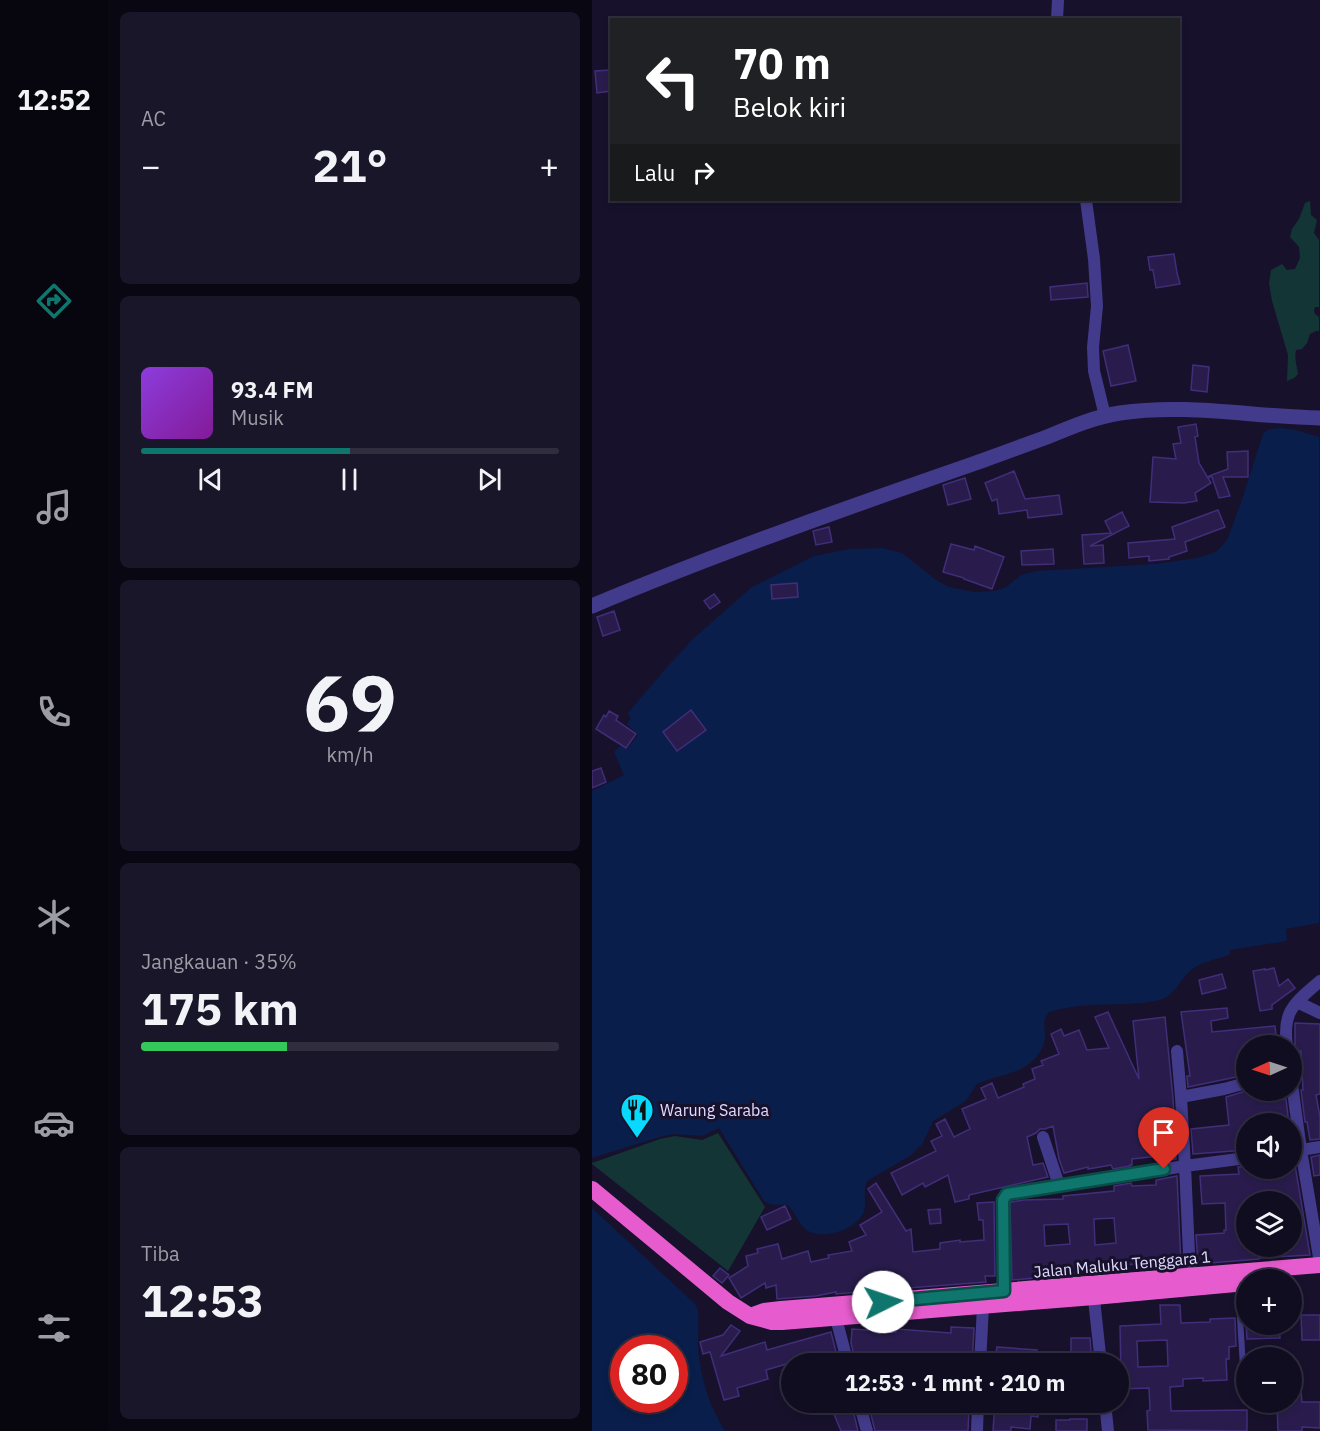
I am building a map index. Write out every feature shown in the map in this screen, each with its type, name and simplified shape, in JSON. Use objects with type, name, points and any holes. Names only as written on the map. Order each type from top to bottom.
[{"type":"highway","name":"Jalan Maluku Tenggara 1","points":[[592,1189],[728,1302],[750,1316],[772,1322],[983,1306],[1190,1276],[1320,1264]]},
{"type":"highway","points":[[1302,1278],[1320,1276]]},
{"type":"highway","name":"Jalan Maluku Tenggara 1","points":[[750,1316],[772,1310],[1004,1291],[1093,1290],[1236,1283]]},
{"type":"street","points":[[1057,18],[1058,0]]},
{"type":"street","points":[[1086,201],[1098,306],[1093,347],[1094,371],[1105,416]]},
{"type":"street","points":[[592,606],[663,576],[810,521],[1105,416],[1176,409],[1320,418]]},
{"type":"street","points":[[1286,1035],[1285,1022],[1297,1002],[1320,981]]},
{"type":"street","points":[[1297,1002],[1320,1013]]},
{"type":"street","points":[[1177,1051],[1182,1097],[1190,1276]]},
{"type":"street","points":[[1182,1097],[1236,1086]]},
{"type":"street","points":[[1043,1137],[1059,1185]]},
{"type":"street","points":[[1302,1149],[1320,1147]]},
{"type":"street","points":[[1004,1291],[1003,1200],[1007,1194],[1236,1159]]},
{"type":"street","points":[[1302,1178],[1320,1264]]},
{"type":"street","points":[[1093,1290],[1100,1353]]},
{"type":"street","points":[[981,1353],[983,1306]]},
{"type":"street","points":[[836,1318],[845,1353]]},
{"type":"street","points":[[862,1413],[867,1431]]},
{"type":"street","points":[[977,1431],[978,1413]]},
{"type":"street","points":[[1106,1413],[1108,1431]]},
{"type":"green space","points":[[1310,201],[1311,215],[1317,220],[1314,233],[1319,240],[1319,307],[1315,307],[1314,310],[1319,317],[1319,331],[1310,334],[1302,349],[1296,350],[1298,374],[1287,381],[1288,355],[1269,283],[1271,270],[1282,264],[1287,270],[1295,269],[1300,258],[1299,247],[1290,237],[1305,203]]},
{"type":"green space","points":[[718,1133],[765,1207],[728,1271],[592,1164],[660,1139],[675,1136],[702,1140]]},
{"type":"water","points":[[1281,428],[1319,437],[1319,923],[1286,929],[1287,941],[1230,950],[1230,955],[1197,966],[1185,976],[1174,991],[1163,999],[1140,1003],[1077,1006],[1049,1012],[1044,1021],[1044,1044],[1031,1063],[1016,1071],[977,1084],[966,1101],[933,1121],[923,1143],[910,1156],[867,1181],[863,1214],[853,1225],[838,1232],[815,1234],[802,1225],[788,1205],[772,1205],[764,1201],[719,1128],[702,1136],[674,1134],[663,1136],[592,1158],[592,791],[624,775],[614,752],[620,746],[627,749],[638,735],[627,724],[631,718],[628,713],[694,638],[752,587],[814,556],[850,549],[883,548],[902,553],[936,580],[949,587],[974,592],[995,591],[1006,587],[1021,575],[1037,571],[1155,564],[1197,558],[1216,552],[1227,540],[1263,434],[1269,429]]},
{"type":"water","points":[[592,1208],[695,1304],[698,1310],[698,1351],[702,1376],[711,1405],[725,1431],[592,1431]]},
{"type":"building","points":[[610,70],[610,91],[597,93],[595,71]]},
{"type":"building","points":[[1174,254],[1180,284],[1156,288],[1148,257]]},
{"type":"building","points":[[1087,283],[1088,297],[1051,300],[1050,287]]},
{"type":"building","points":[[1128,345],[1136,381],[1111,386],[1103,351]]},
{"type":"building","points":[[1193,365],[1209,367],[1207,392],[1191,390]]},
{"type":"building","points":[[1196,424],[1198,436],[1195,437],[1199,463],[1211,483],[1195,493],[1197,501],[1150,502],[1153,457],[1176,459],[1173,444],[1181,443],[1178,427]]},
{"type":"building","points":[[1248,451],[1248,477],[1223,477],[1230,496],[1219,498],[1212,477],[1209,476],[1228,469],[1227,452]]},
{"type":"building","points":[[1014,471],[1025,499],[1059,495],[1062,514],[1028,518],[1027,510],[999,514],[997,499],[992,501],[985,483]]},
{"type":"building","points":[[965,478],[971,499],[948,505],[943,485]]},
{"type":"building","points":[[1218,510],[1225,527],[1185,542],[1187,551],[1169,557],[1169,559],[1149,561],[1149,556],[1129,558],[1128,543],[1175,539],[1172,527]]},
{"type":"building","points":[[1122,512],[1129,526],[1090,546],[1103,545],[1104,563],[1084,564],[1082,535],[1111,533],[1105,521]]},
{"type":"building","points":[[829,527],[832,542],[816,545],[813,531]]},
{"type":"building","points":[[951,544],[974,550],[975,546],[1004,557],[992,589],[943,572]]},
{"type":"building","points":[[1053,549],[1054,564],[1022,565],[1021,551]]},
{"type":"building","points":[[797,583],[798,597],[772,599],[771,585]]},
{"type":"building","points":[[714,594],[720,602],[710,609],[704,601]]},
{"type":"building","points":[[614,611],[620,630],[603,636],[597,617]]},
{"type":"building","points":[[691,710],[706,730],[677,751],[663,732]]},
{"type":"building","points":[[609,711],[618,716],[616,720],[636,734],[626,748],[596,729]]},
{"type":"building","points":[[601,768],[606,782],[592,788],[592,771]]},
{"type":"building","points":[[1274,968],[1279,986],[1288,979],[1295,988],[1272,1005],[1272,1009],[1260,1011],[1253,971]]},
{"type":"building","points":[[1222,974],[1226,988],[1202,994],[1199,980]]},
{"type":"building","points":[[1227,1008],[1228,1018],[1211,1021],[1212,1032],[1275,1026],[1276,1035],[1236,1035],[1236,1077],[1188,1087],[1187,1076],[1190,1076],[1181,1012]]},
{"type":"building","points":[[1108,1012],[1139,1079],[1133,1021],[1165,1017],[1176,1159],[1159,1162],[1159,1156],[1132,1159],[1130,1166],[1113,1169],[1111,1165],[1088,1169],[1088,1167],[1064,1173],[1053,1126],[1040,1129],[1027,1137],[1033,1165],[1043,1163],[1048,1177],[969,1195],[969,1199],[955,1202],[948,1175],[925,1187],[923,1183],[902,1195],[891,1173],[936,1151],[931,1141],[942,1136],[936,1124],[945,1119],[954,1137],[970,1129],[962,1109],[986,1099],[981,1088],[992,1083],[998,1098],[1024,1087],[1023,1084],[1035,1079],[1032,1069],[1043,1065],[1041,1061],[1059,1054],[1051,1034],[1061,1029],[1064,1036],[1079,1030],[1087,1050],[1109,1048],[1095,1017]]},
{"type":"building","points":[[1295,1023],[1320,1024],[1320,1094],[1316,1095],[1320,1117],[1320,1139],[1310,1140],[1307,1122],[1305,1122],[1302,1098],[1302,1035],[1295,1035]]},
{"type":"building","points":[[1236,1094],[1236,1101],[1286,1101],[1288,1113],[1236,1113],[1236,1151],[1193,1154],[1191,1129],[1229,1125],[1226,1097]]},
{"type":"building","points":[[1320,1155],[1320,1175],[1314,1176],[1311,1157]]},
{"type":"building","points":[[1236,1174],[1236,1179],[1297,1179],[1299,1191],[1236,1191],[1236,1257],[1276,1257],[1198,1264],[1196,1235],[1224,1233],[1226,1230],[1225,1203],[1202,1204],[1200,1176]]},
{"type":"building","points":[[1177,1176],[1181,1266],[1137,1269],[1136,1264],[1112,1266],[1112,1271],[1035,1275],[1035,1278],[1012,1280],[1011,1202],[1063,1199],[1063,1196],[1114,1191],[1114,1186],[1131,1183],[1132,1186],[1156,1185],[1156,1180]],"holes":[[[1114,1218],[1116,1243],[1095,1245],[1094,1219]],[[1068,1224],[1070,1244],[1045,1246],[1044,1225]]]},
{"type":"building","points":[[876,1183],[906,1231],[911,1229],[913,1252],[940,1249],[940,1243],[984,1240],[983,1220],[979,1220],[977,1203],[994,1202],[995,1276],[985,1276],[986,1282],[908,1288],[907,1285],[885,1287],[886,1290],[836,1294],[836,1292],[777,1299],[776,1285],[766,1288],[765,1283],[741,1298],[729,1278],[748,1266],[746,1256],[758,1253],[757,1249],[778,1244],[782,1259],[808,1251],[811,1262],[829,1258],[828,1255],[852,1251],[849,1242],[866,1235],[860,1225],[882,1212],[868,1189]]},
{"type":"building","points":[[785,1206],[791,1219],[767,1230],[761,1217]]},
{"type":"building","points":[[1302,1207],[1310,1255],[1302,1255]]},
{"type":"building","points":[[940,1209],[941,1223],[930,1224],[928,1210]]},
{"type":"building","points":[[720,1268],[729,1275],[722,1283],[713,1276]]},
{"type":"building","points":[[1160,1305],[1180,1305],[1181,1323],[1235,1318],[1236,1346],[1229,1347],[1229,1359],[1226,1359],[1227,1380],[1183,1379],[1183,1386],[1170,1387],[1171,1411],[1236,1410],[1236,1413],[1247,1413],[1247,1431],[1148,1430],[1149,1388],[1129,1389],[1129,1353],[1121,1353],[1120,1326],[1161,1324]],"holes":[[[1167,1340],[1168,1366],[1138,1367],[1137,1341]]]},
{"type":"building","points":[[1302,1315],[1320,1315],[1320,1340],[1302,1340]]},
{"type":"building","points":[[731,1325],[740,1331],[721,1356],[765,1342],[767,1350],[831,1332],[836,1353],[781,1353],[781,1366],[766,1370],[768,1379],[737,1388],[739,1396],[724,1400],[710,1352],[703,1354],[700,1342],[723,1335]]},
{"type":"building","points":[[951,1327],[974,1328],[973,1353],[853,1353],[851,1343],[852,1329],[951,1333]]},
{"type":"building","points":[[1247,1335],[1280,1335],[1280,1338],[1247,1339]]},
{"type":"building","points":[[1071,1338],[1090,1338],[1091,1353],[1071,1353]]},
{"type":"building","points":[[997,1347],[1037,1350],[1037,1353],[996,1353]]},
{"type":"building","points":[[1302,1402],[1320,1402],[1320,1428],[1302,1427],[1302,1431],[1278,1431],[1277,1413],[1302,1413]]},
{"type":"building","points":[[834,1413],[854,1413],[858,1431],[841,1431]]},
{"type":"building","points":[[871,1413],[969,1413],[968,1431],[875,1431]]},
{"type":"building","points":[[994,1413],[1038,1413],[1038,1417],[1031,1416],[1030,1429],[1011,1427],[1011,1431],[993,1431]]},
{"type":"building","points":[[1087,1419],[1087,1431],[1056,1431],[1056,1420]]},
{"type":"place","name":"Warung Saraba","points":[[637,1139]]},
{"type":"route","points":[[883,1302],[1004,1291],[1003,1200],[1007,1194],[1164,1169]]}]
